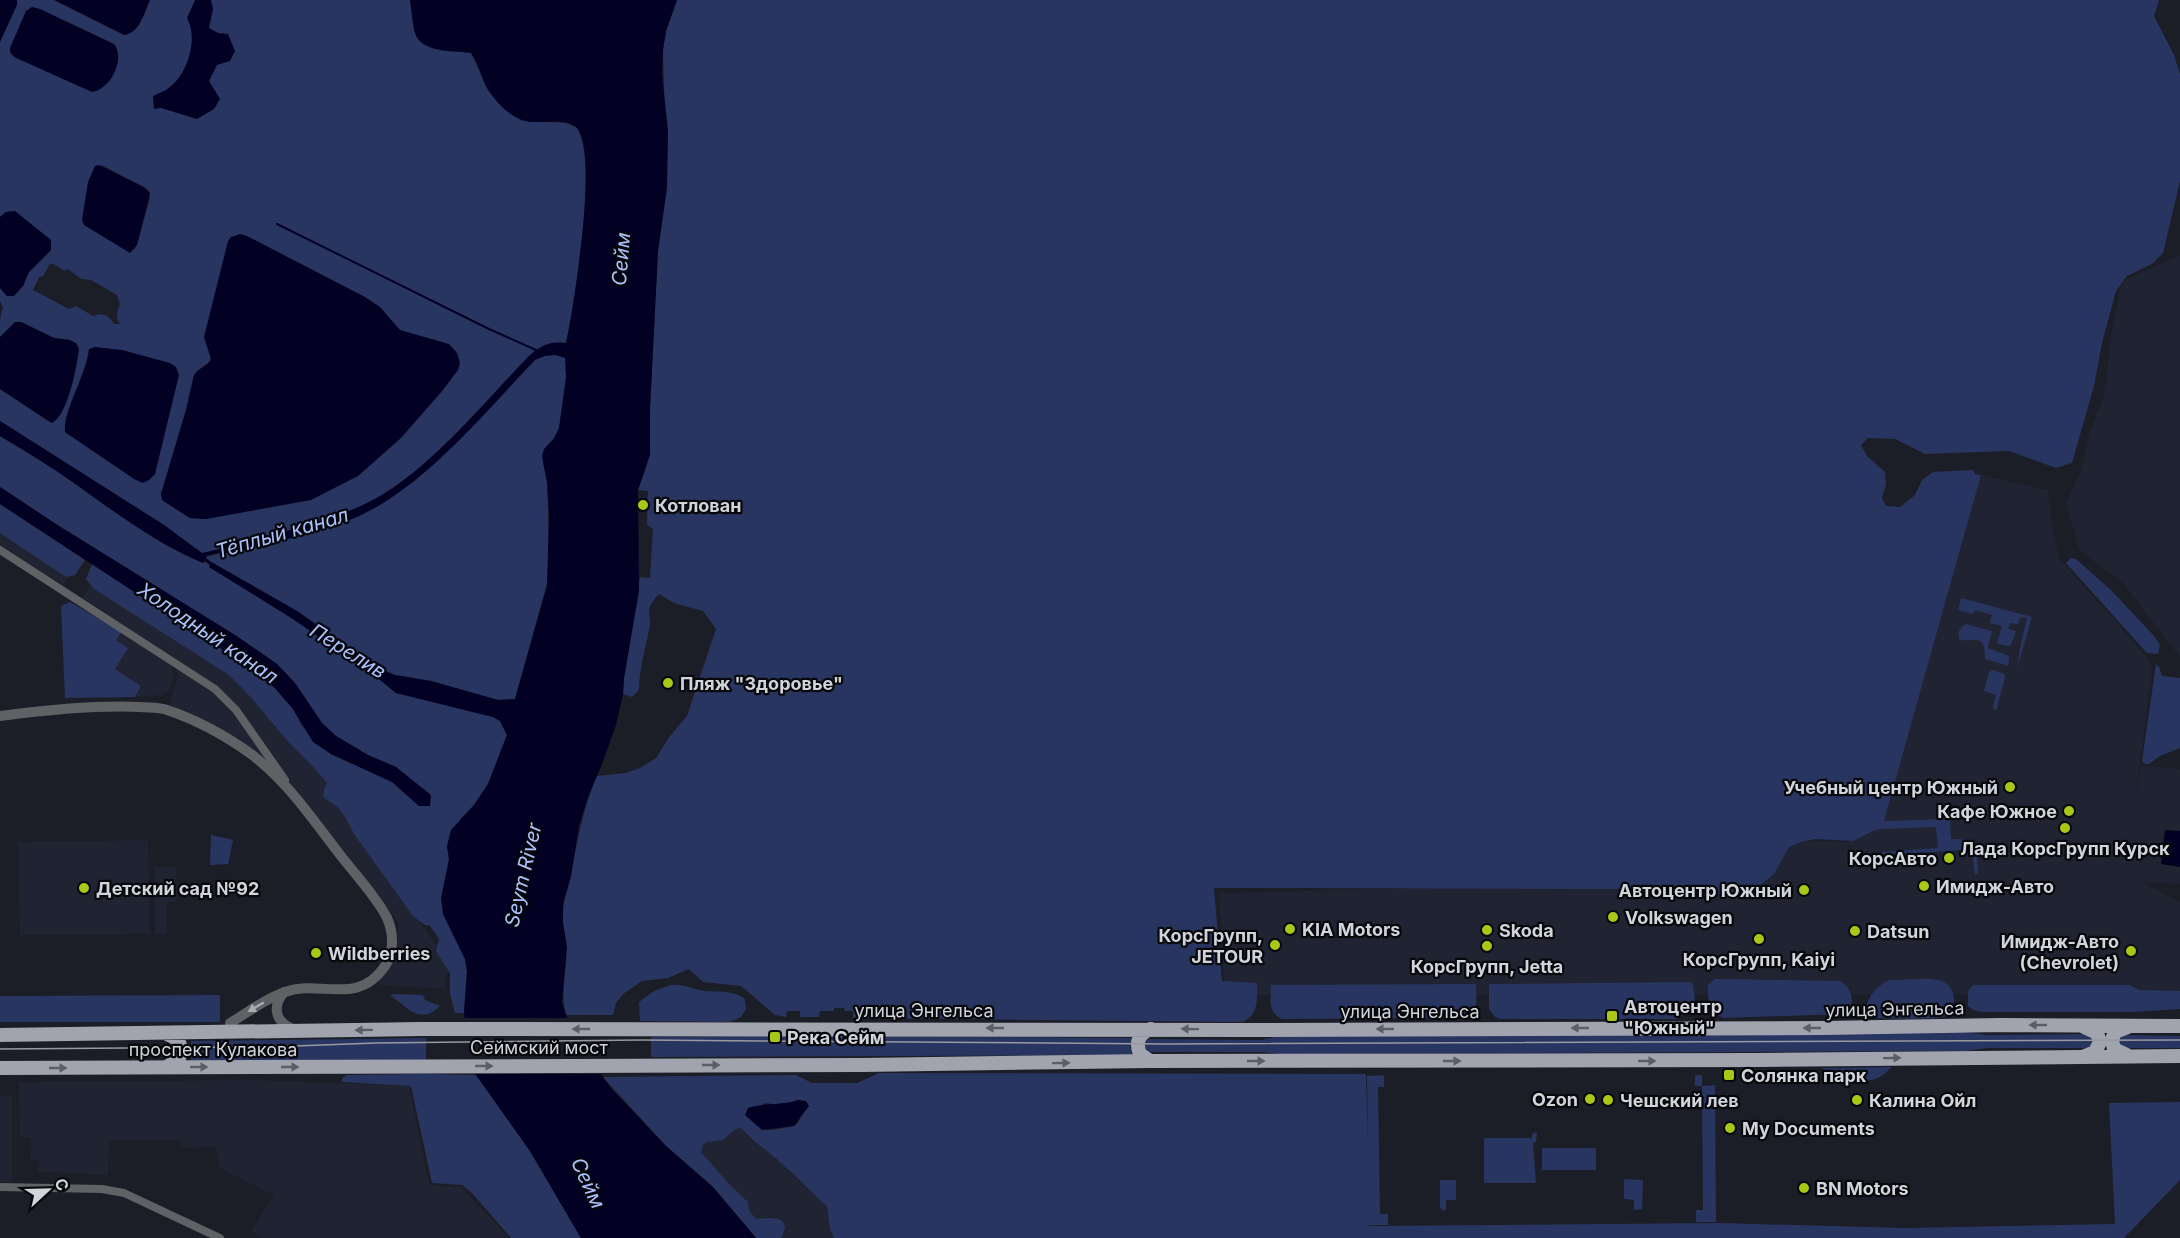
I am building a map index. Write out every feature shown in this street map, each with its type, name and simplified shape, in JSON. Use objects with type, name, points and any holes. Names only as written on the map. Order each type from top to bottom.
[{"type":"main road","points":[[2074,1025],[2092,1029],[2097,1033],[2100,1042],[2095,1052],[2077,1057]]},
{"type":"main road","name":"улица Энгельса","points":[[639,1029],[1823,1028],[2178,1025]]},
{"type":"main road","points":[[2138,1056],[2119,1053],[2114,1049],[2112,1040],[2115,1032],[2120,1029],[2139,1026]]},
{"type":"main road","name":"проспект Кулакова","points":[[0,1035],[167,1034],[230,1028],[297,1031],[422,1029]]},
{"type":"main road","name":"Сеймский мост","points":[[422,1029],[639,1029]]},
{"type":"main road","points":[[1151,1029],[1141,1034],[1137,1044],[1140,1054],[1149,1061],[1758,1060],[2180,1056]]},
{"type":"main road","points":[[167,1034],[177,1039],[181,1048],[179,1058],[167,1067]]},
{"type":"main road","name":"Сеймский мост","points":[[426,1066],[862,1065],[1149,1061]]},
{"type":"main road","name":"проспект Кулакова","points":[[0,1068],[426,1066]]},
{"type":"street","points":[[0,550],[215,689],[236,710],[294,793],[387,917],[392,933],[392,948],[387,963],[378,976],[365,986],[350,990],[295,989],[284,992],[230,1028]]},
{"type":"street","points":[[0,716],[108,705],[165,709],[211,729],[231,741],[258,760],[294,793]]},
{"type":"street","points":[[284,992],[278,999],[277,1015],[283,1024],[297,1031]]},
{"type":"street","points":[[0,1187],[102,1189],[124,1193],[220,1238]]},
{"type":"shaded area","points":[[6,0],[63,0],[137,28],[150,0],[410,0],[417,38],[435,49],[471,53],[489,91],[516,117],[523,121],[566,123],[577,128],[585,161],[585,206],[563,412],[557,435],[546,446],[543,463],[547,482],[549,544],[547,582],[515,699],[498,700],[431,681],[395,675],[378,668],[297,611],[206,557],[304,534],[370,510],[415,481],[524,364],[430,459],[388,492],[332,518],[297,529],[225,545],[220,549],[202,554],[164,525],[0,421],[0,389],[51,423],[70,340],[54,338],[21,322],[0,337],[3,307],[0,301],[0,288],[7,296],[23,286],[29,272],[51,250],[6,212],[0,217],[0,34]],"holes":[[[102,165],[148,190],[150,198],[134,250],[84,225],[88,182]],[[50,264],[53,264],[65,271],[68,269],[81,279],[91,280],[117,295],[120,304],[117,317],[120,324],[114,324],[105,315],[93,316],[76,306],[69,309],[33,290],[39,277],[43,276]],[[206,344],[308,493],[206,519],[190,518],[162,500],[161,494],[194,375],[210,360]],[[89,349],[122,350],[136,355],[104,458],[65,432],[67,414]]]},
{"type":"shaded area","points":[[677,0],[2159,0],[2154,16],[2174,55],[2180,74],[2180,181],[2163,253],[2152,264],[2127,276],[2116,291],[2102,343],[2094,386],[2072,463],[2056,468],[2009,451],[1925,454],[1895,439],[1868,438],[1861,445],[1867,456],[1885,472],[1886,484],[1882,498],[1886,506],[1900,507],[1915,495],[1922,480],[1933,472],[1973,470],[1975,474],[1981,475],[1884,821],[1950,819],[1951,839],[1973,840],[1976,843],[1978,873],[1975,875],[1972,849],[1883,856],[1882,852],[1938,848],[1936,827],[1880,829],[1853,841],[1815,839],[1801,842],[1789,847],[1774,874],[1755,889],[1698,897],[1679,889],[1214,888],[1222,981],[1257,983],[1257,1001],[1254,1012],[1247,1020],[1241,1022],[853,1018],[853,1011],[845,1011],[844,1008],[820,1011],[819,1017],[800,1017],[800,1011],[787,1011],[786,1017],[775,1015],[741,986],[703,982],[689,969],[668,978],[642,981],[623,994],[616,1003],[613,1015],[566,1015],[563,909],[581,824],[592,788],[597,776],[626,773],[656,758],[670,736],[687,716],[716,629],[703,611],[674,603],[659,594],[649,608],[650,625],[641,666],[639,690],[632,697],[623,694],[640,577],[650,578],[653,529],[647,525],[648,491],[638,490],[647,464],[658,251],[667,187],[663,50],[666,31]]},
{"type":"shaded area","points":[[2180,255],[2180,657],[2123,583],[2079,550],[2066,503],[2082,468],[2089,434],[2105,393],[2110,344],[2120,289],[2125,280]]},
{"type":"shaded area","points":[[0,436],[153,537],[203,563],[204,561],[210,565],[209,567],[293,619],[396,693],[493,717],[500,721],[507,735],[488,784],[474,805],[461,818],[447,846],[449,859],[443,914],[465,959],[467,971],[464,1013],[455,1013],[450,994],[450,973],[436,951],[439,939],[430,926],[413,916],[354,834],[341,811],[323,796],[327,783],[250,696],[226,673],[94,589],[86,579],[92,564],[226,652],[274,687],[293,709],[302,726],[331,754],[392,782],[419,806],[396,767],[368,755],[336,736],[322,723],[295,683],[277,664],[235,635],[0,487]]},
{"type":"shaded area","name":"Автоцентр \"Южный\"","points":[[1981,475],[2048,490],[2055,543],[2060,559],[2148,658],[2152,672],[2135,800],[2141,765],[2180,769],[2180,884],[2142,882],[2180,902],[2180,994],[1225,995],[1219,893],[1764,880],[1786,844],[1814,841],[1846,842],[1862,823],[1884,821]]},
{"type":"shaded area","points":[[0,504],[85,560],[75,575],[66,577],[0,533]]},
{"type":"shaded area","points":[[0,529],[72,571],[63,585],[0,547]]},
{"type":"shaded area","points":[[2071,558],[2076,559],[2112,591],[2155,637],[2160,645],[2158,654],[2147,653],[2066,563]]},
{"type":"shaded area","points":[[91,584],[239,677],[322,770],[335,798],[453,970],[445,975],[446,989],[379,985],[379,976],[397,939],[399,923],[299,792],[260,757],[234,739],[169,705],[178,677],[175,660],[82,597]]},
{"type":"shaded area","points":[[1961,598],[2032,617],[2017,668],[2027,618],[2020,617],[2018,624],[2010,623],[2008,629],[2016,631],[2011,645],[1997,643],[2002,626],[1990,623],[1992,615],[1975,610],[1973,614],[1958,610]]},
{"type":"shaded area","points":[[70,602],[122,632],[116,640],[128,648],[115,669],[141,686],[135,697],[65,698],[61,606]]},
{"type":"shaded area","points":[[1966,624],[1992,631],[1988,648],[2009,656],[2008,666],[1985,659],[1985,651],[1979,640],[1960,640],[1959,631]]},
{"type":"shaded area","points":[[122,632],[171,664],[174,678],[168,691],[162,695],[135,697],[141,686],[115,669],[128,648],[116,640]]},
{"type":"shaded area","points":[[2156,664],[2162,676],[2180,678],[2180,748],[2145,764],[2142,761]]},
{"type":"shaded area","points":[[1993,670],[2004,674],[2005,677],[1996,711],[1993,707],[1996,695],[1984,691],[1989,672]]},
{"type":"shaded area","points":[[211,835],[233,840],[228,864],[210,865]]},
{"type":"shaded area","name":"Детский сад №92","points":[[148,840],[150,934],[20,935],[18,842]]},
{"type":"shaded area","points":[[154,867],[176,867],[177,902],[167,902],[167,934],[155,934]]},
{"type":"shaded area","points":[[1715,979],[1840,981],[1848,988],[1852,1002],[1843,1014],[1723,1018],[1715,1012],[1709,1000],[1708,985]]},
{"type":"shaded area","points":[[1926,979],[1944,982],[1954,995],[1953,1007],[1945,1016],[1940,1017],[1908,1019],[1869,1017],[1865,1008],[1869,999],[1878,987],[1890,980]]},
{"type":"shaded area","points":[[1691,982],[1695,1002],[1689,1011],[1676,1019],[1500,1019],[1495,1017],[1489,1009],[1489,984]]},
{"type":"shaded area","points":[[1476,984],[1475,1008],[1466,1018],[1282,1019],[1274,1013],[1271,1005],[1271,985]]},
{"type":"shaded area","points":[[671,985],[736,994],[745,999],[746,1009],[741,1017],[730,1022],[640,1021],[639,1002],[654,991]]},
{"type":"shaded area","points":[[1973,985],[2130,985],[2139,990],[2180,991],[2180,1009],[2133,1012],[1982,1012],[1968,1006],[1968,991]]},
{"type":"shaded area","points":[[220,995],[220,1022],[0,1022],[0,996]]},
{"type":"shaded area","points":[[390,995],[423,995],[425,1000],[440,1006],[433,1012],[420,1014],[408,1009]]},
{"type":"shaded area","points":[[1964,1032],[1987,1035],[2087,1034],[2094,1039],[2092,1046],[2088,1048],[1988,1048],[1965,1051],[1280,1054],[1150,1052],[1144,1048],[1144,1042],[1149,1039],[1261,1040],[1280,1036]]},
{"type":"shaded area","points":[[2124,1035],[2180,1036],[2180,1048],[2124,1048],[2120,1046],[2120,1037]]},
{"type":"shaded area","points":[[651,1037],[1133,1038],[1130,1047],[1133,1055],[651,1057]]},
{"type":"shaded area","points":[[426,1038],[426,1060],[191,1060],[191,1041]]},
{"type":"shaded area","points":[[1892,1067],[1876,1079],[1867,1081],[1834,1079],[1822,1068]]},
{"type":"shaded area","points":[[879,1073],[1366,1074],[1368,1147],[1367,1076],[1384,1075],[1384,1087],[1378,1087],[1380,1214],[1388,1214],[1388,1225],[1369,1226],[1719,1223],[1906,1228],[2115,1224],[2109,1103],[2180,1102],[2180,1180],[2124,1238],[834,1238],[830,1229],[827,1206],[741,1128],[736,1129],[723,1140],[707,1142],[703,1145],[701,1152],[748,1202],[749,1210],[756,1219],[779,1219],[785,1225],[781,1238],[756,1238],[713,1187],[666,1146],[603,1077],[796,1075],[812,1083],[857,1083]],"holes":[[[798,1100],[800,1118],[794,1126],[770,1130],[760,1127],[750,1118],[764,1103],[785,1105]]]},
{"type":"shaded area","points":[[347,1075],[476,1075],[530,1151],[581,1238],[511,1238],[472,1193],[462,1185],[432,1183],[411,1086],[342,1082],[342,1078]]},
{"type":"shaded area","points":[[1695,1075],[1702,1075],[1702,1086],[1695,1086]]},
{"type":"shaded area","points":[[254,1080],[409,1086],[429,1185],[461,1187],[509,1238],[261,1238],[251,1231],[274,1195],[220,1168],[216,1147],[181,1148],[180,1140],[109,1140],[108,1175],[37,1172],[40,1161],[31,1160],[30,1137],[20,1137],[19,1082]]},
{"type":"shaded area","points":[[1715,1085],[1716,1222],[1696,1222],[1696,1210],[1703,1210],[1702,1086]]},
{"type":"shaded area","points":[[0,1096],[12,1096],[12,1182],[0,1182]]},
{"type":"shaded area","points":[[742,1128],[749,1138],[783,1164],[827,1206],[830,1229],[834,1238],[781,1238],[785,1231],[772,1216],[756,1219],[749,1210],[748,1202],[701,1152],[703,1144],[723,1140],[736,1129]]},
{"type":"shaded area","points":[[1537,1132],[1536,1142],[1533,1143],[1536,1183],[1484,1183],[1484,1138],[1532,1138],[1532,1134]]},
{"type":"shaded area","points":[[1542,1148],[1596,1148],[1596,1170],[1542,1170]]},
{"type":"shaded area","points":[[1624,1179],[1643,1180],[1642,1209],[1634,1210],[1634,1200],[1624,1199]]},
{"type":"shaded area","points":[[1440,1180],[1456,1180],[1456,1200],[1446,1200],[1446,1210],[1440,1207]]},
{"type":"water","points":[[0,0],[17,0],[17,5],[0,42]]},
{"type":"water","points":[[54,0],[150,0],[138,26],[134,31],[124,35]]},
{"type":"water","points":[[195,0],[211,0],[213,9],[209,28],[218,33],[228,34],[235,51],[230,61],[217,65],[209,81],[220,99],[214,109],[197,119],[161,108],[154,109],[153,96],[173,84],[185,67],[192,37],[187,18]]},
{"type":"water","points":[[410,0],[677,0],[666,31],[663,50],[662,75],[668,131],[667,187],[658,251],[650,455],[638,490],[639,591],[616,725],[579,826],[571,876],[563,904],[567,947],[562,1002],[566,1015],[588,1056],[610,1087],[666,1146],[713,1187],[756,1238],[581,1238],[530,1151],[476,1075],[470,1060],[464,1013],[467,971],[465,959],[443,914],[441,898],[449,859],[447,846],[451,830],[474,805],[488,784],[507,735],[500,721],[493,717],[396,693],[293,619],[209,567],[210,565],[205,561],[203,563],[153,537],[0,436],[0,421],[164,525],[202,553],[220,549],[225,545],[313,524],[365,504],[387,492],[409,476],[452,437],[530,355],[546,344],[566,343],[583,230],[586,165],[583,141],[576,127],[570,124],[528,122],[516,118],[495,99],[484,82],[471,53],[440,50],[424,45],[415,33]],"holes":[[[555,355],[565,358],[566,377],[559,428],[553,440],[544,449],[542,456],[549,513],[547,586],[515,699],[498,700],[431,681],[395,675],[378,668],[297,611],[206,559],[206,556],[221,552],[228,553],[320,530],[373,509],[396,495],[439,460],[535,360]]]},
{"type":"water","points":[[32,7],[114,44],[117,50],[117,65],[105,86],[92,92],[14,57],[10,48],[26,11]]},
{"type":"water","points":[[99,165],[144,187],[150,193],[137,245],[130,253],[84,225],[82,220],[88,182],[95,166]]},
{"type":"water","points":[[15,211],[51,240],[51,250],[29,272],[23,286],[14,296],[7,296],[0,288],[0,217],[6,212]]},
{"type":"water","points":[[240,234],[365,297],[380,307],[400,330],[449,344],[457,353],[460,363],[458,370],[443,390],[401,438],[358,476],[311,500],[206,519],[190,518],[162,500],[161,494],[194,375],[211,359],[204,337],[228,241],[231,237]]},
{"type":"water","points":[[15,322],[21,322],[54,338],[70,340],[76,343],[79,349],[67,401],[58,418],[52,423],[0,389],[0,337]]},
{"type":"water","points":[[95,347],[122,350],[170,363],[176,367],[179,375],[155,474],[143,483],[65,432],[65,423],[89,349]]},
{"type":"water","name":"Холодный канал","points":[[0,487],[235,635],[277,664],[295,683],[322,723],[336,736],[368,755],[396,767],[431,795],[430,806],[419,806],[392,782],[331,754],[313,742],[293,709],[274,687],[226,652],[0,504]]},
{"type":"water","points":[[2165,830],[2180,831],[2180,867],[2161,864]]},
{"type":"water","points":[[798,1100],[806,1101],[809,1106],[794,1126],[762,1130],[745,1115],[748,1108]]},
{"type":"pier","points":[[462,1018],[570,1018],[591,1055],[605,1074],[473,1074],[467,1061]]},
{"type":"waterway","points":[[277,224],[536,350]]},
{"type":"tram line","points":[[0,1049],[640,1040],[1166,1044],[2180,1040]]},
{"type":"place","name":"Котлован","points":[[643,505]]},
{"type":"place","name":"Пляж \"Здоровье\"","points":[[668,683]]},
{"type":"place","name":"Учебный центр Южный","points":[[2010,787]]},
{"type":"place","name":"Кафе Южное","points":[[2069,811]]},
{"type":"place","name":"Лада КорсГрупп Курск","points":[[2065,828]]},
{"type":"place","name":"КорсАвто","points":[[1949,858]]},
{"type":"place","name":"Имидж-Авто","points":[[1924,886]]},
{"type":"place","name":"Детский сад №92","points":[[84,888]]},
{"type":"place","name":"Автоцентр Южный","points":[[1804,890]]},
{"type":"place","name":"Volkswagen","points":[[1613,917]]},
{"type":"place","name":"KIA Motors","points":[[1290,929]]},
{"type":"place","name":"Skoda","points":[[1487,930]]},
{"type":"place","name":"Datsun","points":[[1855,931]]},
{"type":"place","name":"КорсГрупп, Kaiyi","points":[[1759,939]]},
{"type":"place","name":"КорсГрупп, JETOUR","points":[[1275,945]]},
{"type":"place","name":"КорсГрупп, Jetta","points":[[1487,946]]},
{"type":"place","name":"Имидж-Авто (Chevrolet)","points":[[2131,951]]},
{"type":"place","name":"Wildberries","points":[[316,953]]},
{"type":"place","name":"Автоцентр \"Южный\"","points":[[1612,1016]]},
{"type":"place","name":"Река Сейм","points":[[775,1037]]},
{"type":"place","name":"Солянка парк","points":[[1729,1075]]},
{"type":"place","name":"Ozon","points":[[1590,1099]]},
{"type":"place","name":"Чешский лев","points":[[1608,1100]]},
{"type":"place","name":"Калина Ойл","points":[[1857,1100]]},
{"type":"place","name":"My Documents","points":[[1730,1128]]},
{"type":"place","name":"BN Motors","points":[[1804,1188]]},
{"type":"water label","name":"Сейм","points":[[621,259]]},
{"type":"water label","name":"Тёплый канал","points":[[282,533]]},
{"type":"water label","name":"Перелив","points":[[348,651]]},
{"type":"water label","name":"Seym River","points":[[523,875]]},
{"type":"water label","name":"Сейм","points":[[588,1183]]}]
